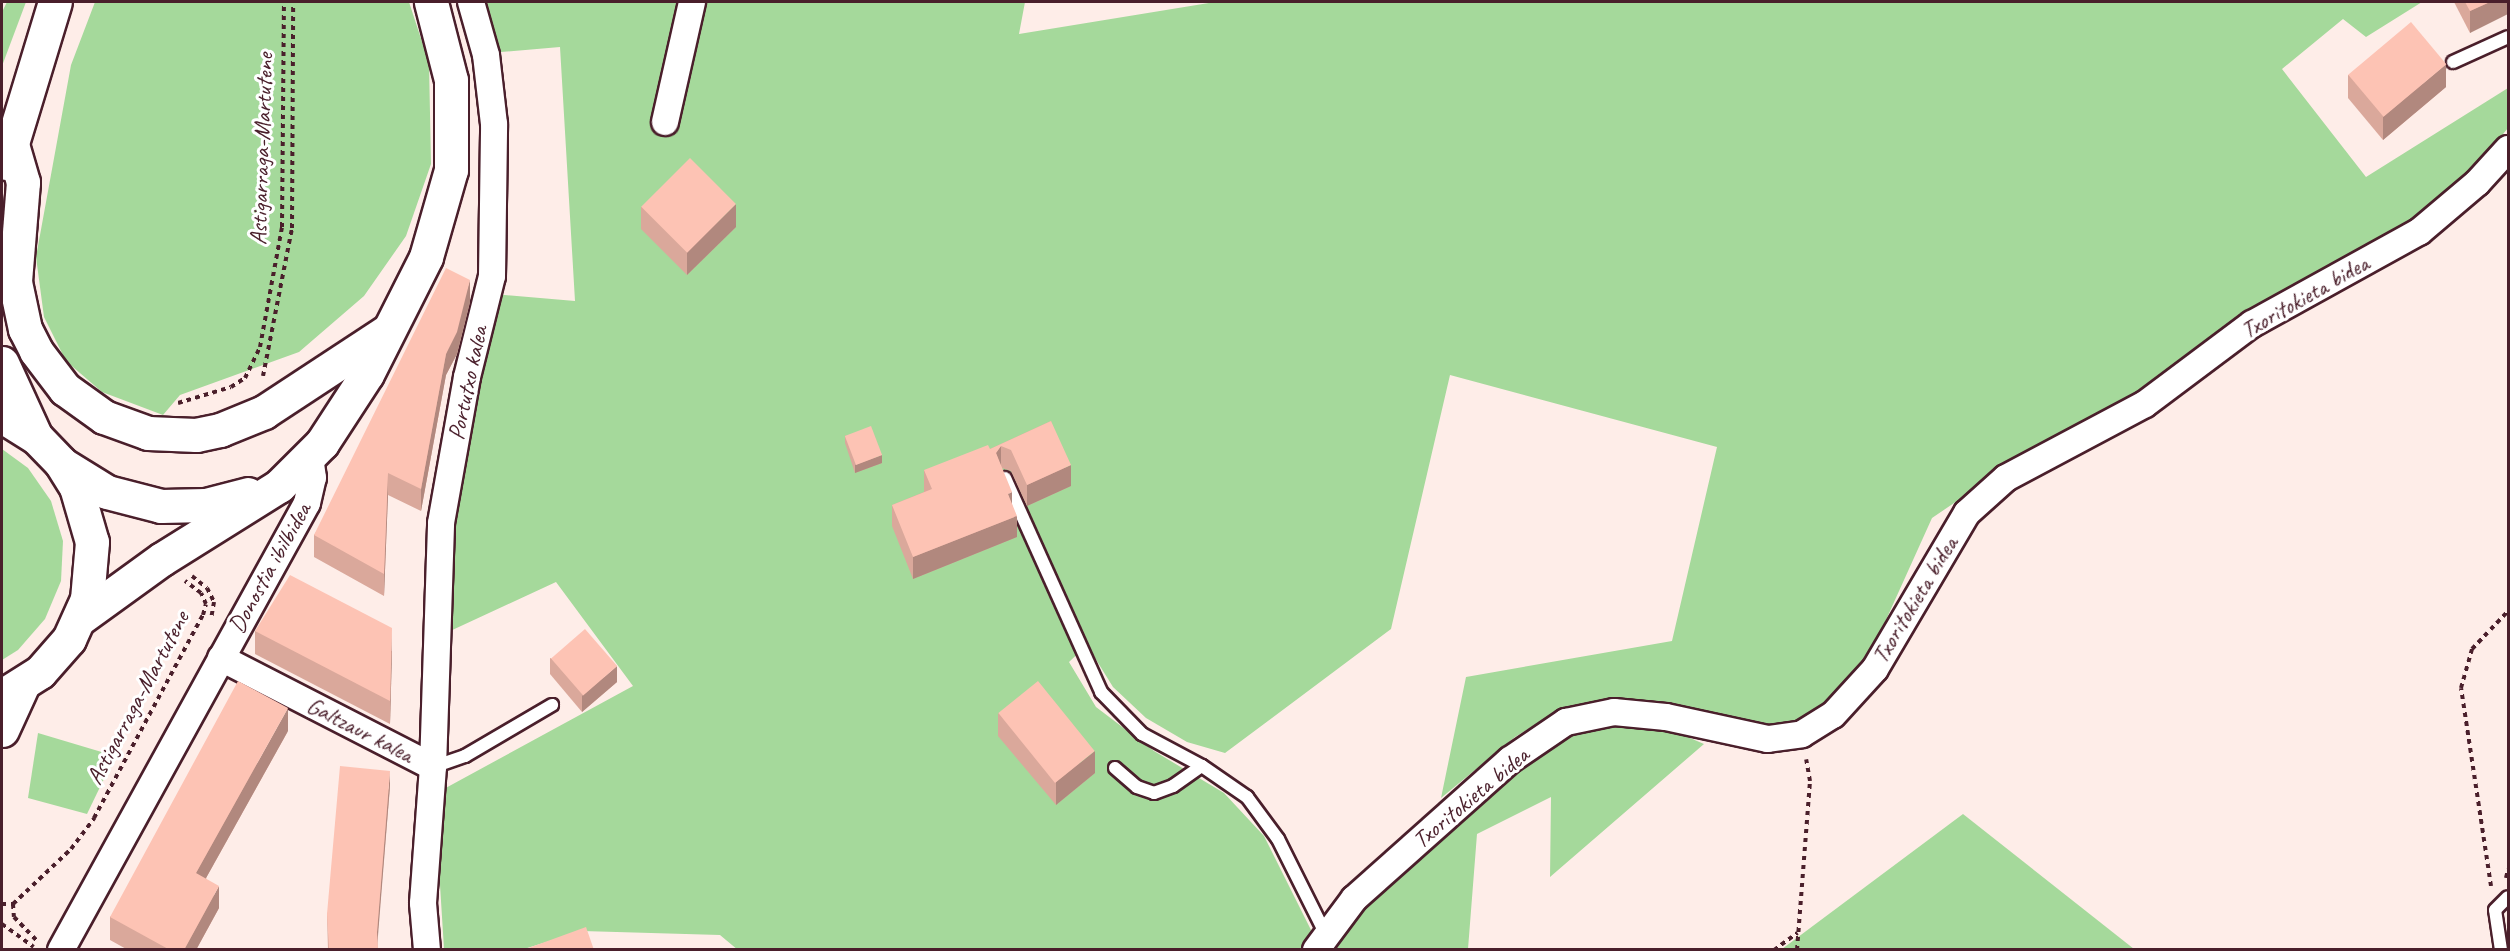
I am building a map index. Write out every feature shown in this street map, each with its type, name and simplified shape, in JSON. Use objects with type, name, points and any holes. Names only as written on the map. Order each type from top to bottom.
[{"type":"main road","points":[[2,191],[10,141],[55,2]]},
{"type":"main road","points":[[79,619],[165,557],[250,506],[305,461],[339,421],[393,327],[437,229],[451,171],[451,80],[431,2]]},
{"type":"main road","points":[[10,141],[23,182],[15,282],[23,321],[36,351],[65,389],[83,404],[125,427],[166,435],[196,435],[242,423],[321,377],[393,327]]},
{"type":"main road","points":[[2,363],[21,411],[36,437],[61,463],[76,487],[92,542],[92,571],[79,619],[69,639],[47,664],[12,690],[2,730]]},
{"type":"main road","points":[[2,416],[36,437]]},
{"type":"main road","points":[[61,463],[107,492],[134,501],[183,507],[239,497],[305,461]]},
{"type":"street","name":"Portutxo kalea","points":[[433,767],[441,523],[467,377],[492,276],[494,124],[486,56],[471,2]]},
{"type":"street","points":[[665,123],[692,2]]},
{"type":"street","name":"Txoritokieta bidea","points":[[1321,942],[1354,899],[1510,760],[1566,722],[1614,712],[1666,717],[1768,739],[1802,734],[1833,715],[1875,669],[1967,513],[2006,478],[2145,404],[2252,324],[2419,232],[2477,183],[2508,148]]},
{"type":"street","name":"Donostia ibilbidea","points":[[49,946],[221,658],[310,495],[305,461]]},
{"type":"street","name":"Galtzaur kalea","points":[[221,658],[433,767],[423,903],[427,950]]},
{"type":"lane","points":[[2453,62],[2508,37]]},
{"type":"lane","points":[[1004,475],[1101,692],[1142,734],[1202,766],[1247,797],[1278,839],[1321,942]]},
{"type":"lane","points":[[433,767],[465,756],[552,705]]},
{"type":"lane","points":[[1115,768],[1137,787],[1154,793],[1173,786],[1202,766]]},
{"type":"lane","points":[[2501,950],[2495,910],[2508,897]]},
{"type":"path","name":"Astigarraga-Martutene","points":[[166,435],[169,416],[177,404],[187,398],[231,387],[245,378],[260,347],[282,228],[284,2]]},
{"type":"path","name":"Astigarraga-Martutene","points":[[13,904],[71,849],[94,818],[203,615],[206,604],[201,593],[177,576],[165,557]]},
{"type":"path","points":[[2495,910],[2461,688],[2472,649],[2508,611]]},
{"type":"path","points":[[1797,950],[1810,781],[1802,734]]},
{"type":"path","points":[[2,904],[13,904],[14,917],[49,946]]},
{"type":"path","points":[[2,924],[33,949],[49,946]]},
{"type":"path","points":[[1774,950],[1797,933]]},
{"type":"green space","points":[[7,2],[26,2],[2,66],[2,12]]},
{"type":"green space","points":[[95,2],[409,2],[429,63],[431,164],[406,236],[364,296],[299,352],[180,395],[163,415],[102,392],[66,361],[44,317],[36,257],[71,65]]},
{"type":"green space","points":[[484,2],[1025,2],[1019,34],[1215,2],[2422,2],[2366,37],[2343,19],[2282,69],[2366,177],[2508,88],[2508,128],[2470,174],[2408,225],[2145,395],[2007,467],[1932,518],[1876,642],[1832,699],[1802,723],[1776,729],[1637,701],[1599,701],[1555,712],[1515,737],[1441,798],[1466,677],[1672,641],[1717,447],[1450,375],[1391,629],[1225,753],[1187,742],[1146,718],[1113,687],[1087,645],[1069,662],[1096,707],[1154,751],[1224,793],[1264,836],[1314,936],[1304,949],[738,950],[720,935],[582,931],[524,949],[444,949],[439,869],[442,790],[633,686],[556,582],[448,632],[454,476],[494,294],[575,301],[560,47],[501,52]]},
{"type":"green space","points":[[2,449],[28,468],[51,501],[63,541],[61,581],[45,619],[18,650],[2,660]]},
{"type":"green space","points":[[1615,721],[1669,729],[1704,744],[1550,877],[1551,797],[1477,834],[1468,949],[1328,950],[1363,902],[1511,769],[1570,731]]},
{"type":"green space","points":[[38,733],[115,756],[87,814],[28,798]]},
{"type":"green space","points":[[1963,814],[2134,949],[1782,949]]},
{"type":"building","points":[[2465,2],[2490,2],[2470,11]]},
{"type":"building","points":[[2411,22],[2446,64],[2384,117],[2348,75]]},
{"type":"building","points":[[690,158],[736,204],[687,253],[641,207]]},
{"type":"building","points":[[446,268],[470,280],[457,332],[446,354],[421,489],[388,473],[384,574],[314,535]]},
{"type":"building","points":[[1051,421],[1071,465],[1027,485],[1011,450],[1001,446],[996,453],[1012,492],[1008,494],[1017,516],[913,557],[892,505],[932,489],[924,470],[988,445],[990,449]]},
{"type":"building","points":[[871,426],[882,455],[856,465],[845,436]]},
{"type":"building","points":[[290,575],[392,628],[390,701],[255,631]]},
{"type":"building","points":[[585,629],[617,666],[583,696],[551,659]]},
{"type":"building","points":[[238,681],[288,708],[196,873],[219,886],[184,950],[170,950],[110,917]]},
{"type":"building","points":[[1038,681],[1095,751],[1055,783],[998,713]]},
{"type":"building","points":[[340,766],[390,771],[377,932],[378,950],[329,950],[327,914]]},
{"type":"building","points":[[586,927],[594,950],[523,950]]}]
